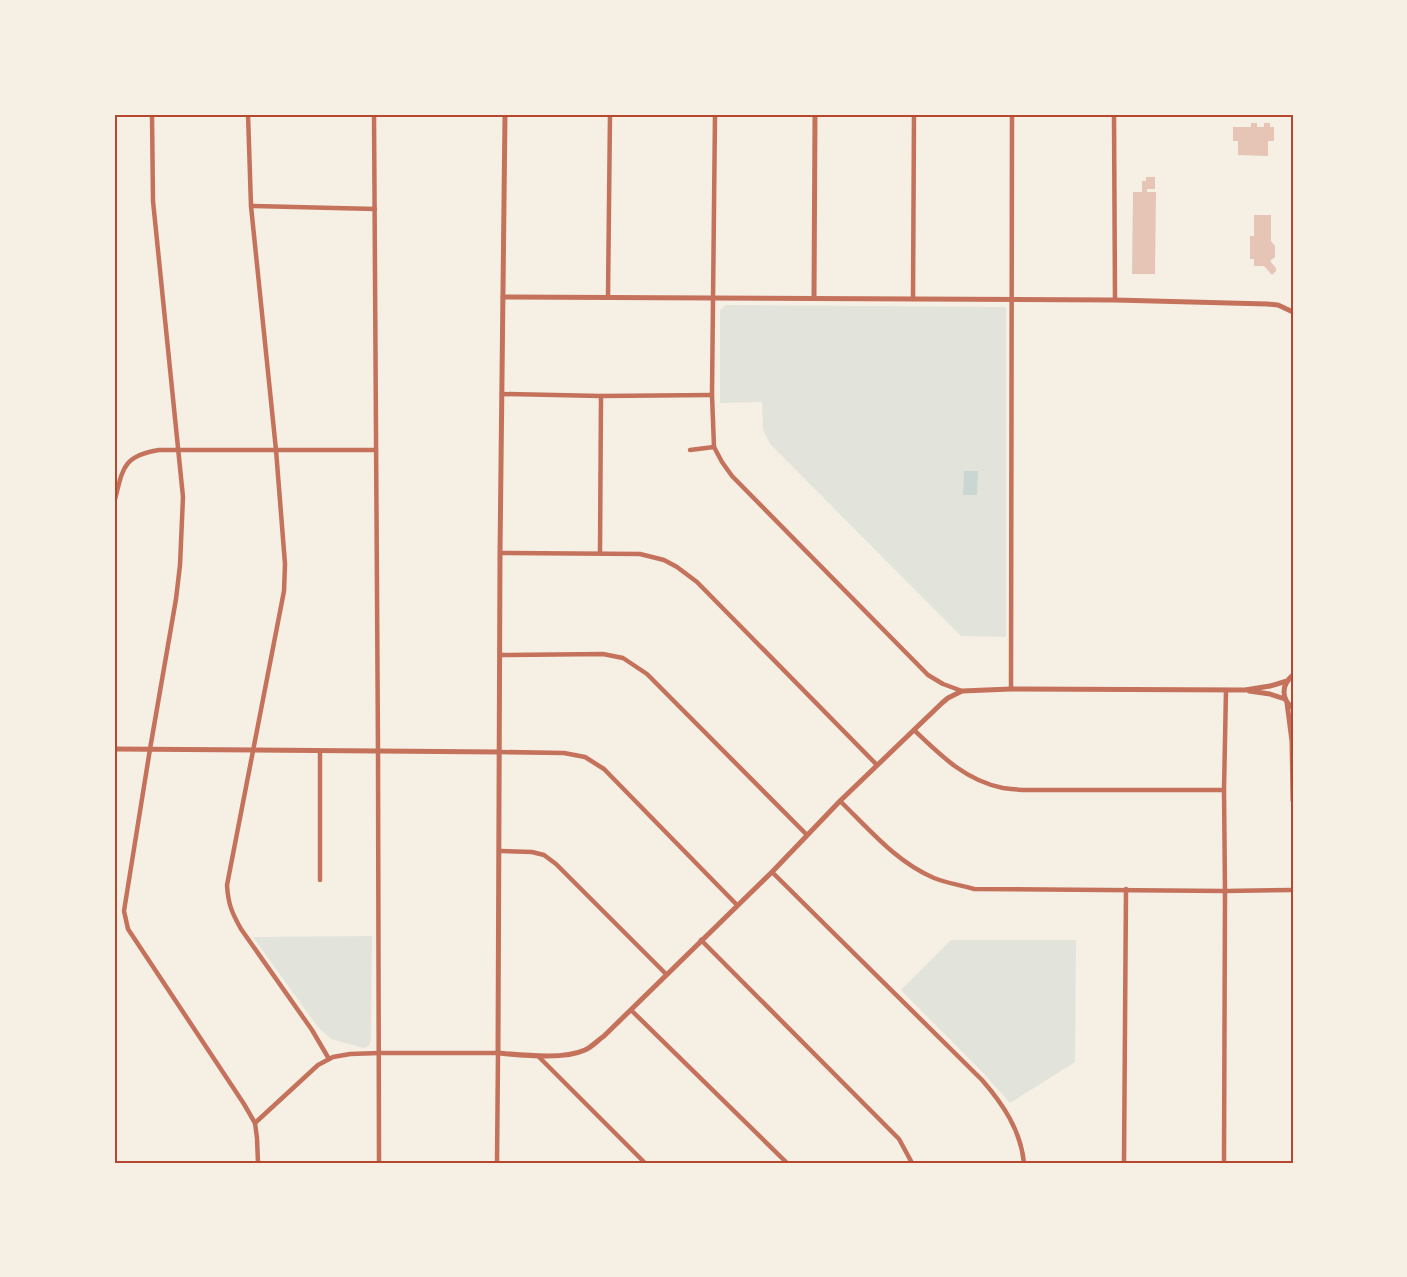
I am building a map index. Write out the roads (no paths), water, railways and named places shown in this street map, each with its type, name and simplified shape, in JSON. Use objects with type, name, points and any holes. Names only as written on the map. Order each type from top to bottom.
[{"type":"street","points":[[152,114],[153,201],[183,497],[176,600],[124,911],[128,929],[255,1123],[258,1163]]},
{"type":"street","points":[[248,114],[251,206],[276,450],[285,564],[284,591],[227,885],[228,900],[233,915],[312,1030],[328,1059]]},
{"type":"street","points":[[374,114],[379,1163]]},
{"type":"street","points":[[497,1163],[505,114]]},
{"type":"street","points":[[608,297],[610,114]]},
{"type":"street","points":[[715,114],[712,395],[714,447],[732,476],[927,675],[962,691],[1011,689],[1245,690],[1287,681]]},
{"type":"street","points":[[814,298],[815,114]]},
{"type":"street","points":[[913,299],[914,114]]},
{"type":"street","points":[[1011,689],[1012,114]]},
{"type":"street","points":[[1114,114],[1115,300]]},
{"type":"street","points":[[251,206],[375,209]]},
{"type":"street","points":[[503,297],[1115,300],[1267,304],[1278,305],[1293,312]]},
{"type":"street","points":[[502,394],[712,395]]},
{"type":"street","points":[[600,553],[601,396]]},
{"type":"street","points":[[690,450],[714,447]]},
{"type":"street","points":[[114,503],[120,477],[128,462],[142,453],[159,450],[376,450]]},
{"type":"street","points":[[500,553],[640,554],[664,560],[677,567],[697,582],[877,765]]},
{"type":"street","points":[[500,655],[603,654],[623,658],[647,674],[807,835]]},
{"type":"street","points":[[1293,675],[1283,690],[1292,741],[1293,801]]},
{"type":"street","points":[[1224,1163],[1226,690]]},
{"type":"street","points":[[1245,690],[1270,694],[1286,701],[1293,708]]},
{"type":"street","points":[[255,1123],[318,1065],[333,1057],[379,1053],[498,1053],[538,1056],[566,1055],[585,1050],[604,1036],[631,1010],[877,765],[948,698],[962,691]]},
{"type":"street","points":[[914,730],[956,769],[980,781],[1002,788],[1224,790]]},
{"type":"street","points":[[114,748],[564,753],[585,757],[604,770],[639,804],[737,905]]},
{"type":"street","points":[[320,751],[320,880]]},
{"type":"street","points":[[840,801],[894,853],[911,865],[935,878],[974,889],[1293,890]]},
{"type":"street","points":[[500,851],[532,852],[544,855],[556,864],[666,974]]},
{"type":"street","points":[[772,872],[982,1080],[1007,1113],[1016,1131],[1024,1163]]},
{"type":"street","points":[[1124,1163],[1126,889]]},
{"type":"street","points":[[701,940],[899,1139],[912,1163]]},
{"type":"street","points":[[631,1010],[787,1163]]},
{"type":"street","points":[[538,1056],[645,1163]]}]
